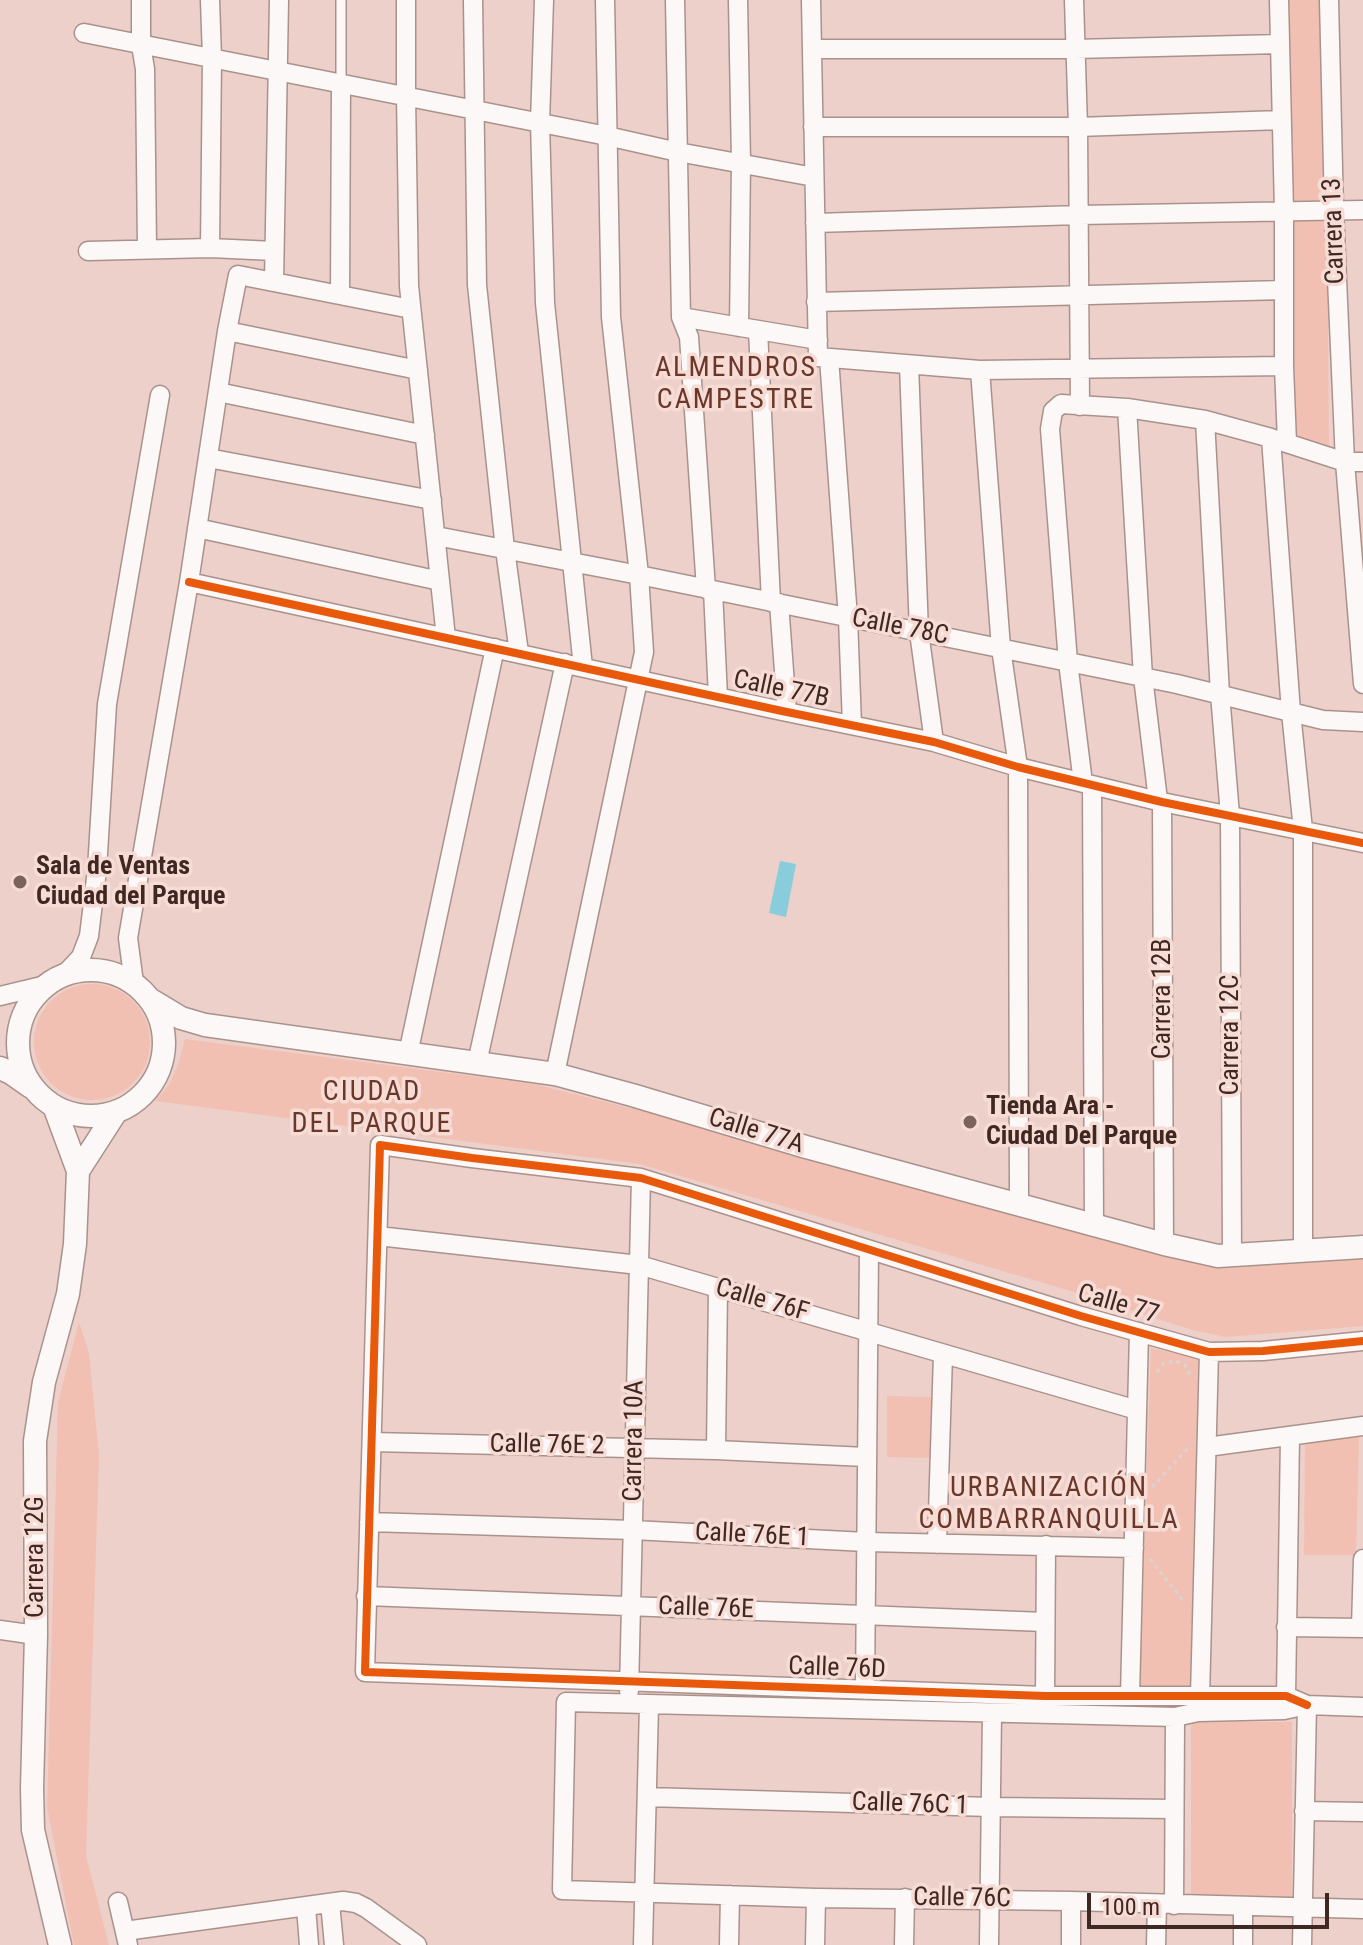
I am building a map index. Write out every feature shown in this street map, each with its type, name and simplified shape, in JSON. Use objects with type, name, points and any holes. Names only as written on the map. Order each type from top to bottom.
[{"type":"street","points":[[141,0],[147,249]]},
{"type":"street","points":[[210,0],[210,248]]},
{"type":"street","points":[[274,282],[279,0]]},
{"type":"street","points":[[406,0],[409,286],[446,638]]},
{"type":"street","points":[[473,0],[477,285],[519,653]]},
{"type":"street","points":[[477,1063],[574,665],[571,562],[545,303],[540,123],[544,0]]},
{"type":"street","points":[[555,1074],[644,652],[639,575],[611,317],[605,0]]},
{"type":"street","points":[[675,0],[681,317],[689,337],[718,697]]},
{"type":"street","points":[[738,0],[741,162],[739,327]]},
{"type":"street","points":[[811,0],[818,357],[980,370],[1284,366]]},
{"type":"street","points":[[1074,0],[1080,406]]},
{"type":"street","name":"Carrera 13","points":[[1279,0],[1284,211],[1284,366],[1279,440],[1291,712],[1303,830],[1303,1251]]},
{"type":"street","name":"Carrera 13","points":[[1329,0],[1334,210],[1354,462],[1363,684]]},
{"type":"street","points":[[84,33],[814,177]]},
{"type":"street","points":[[812,49],[1075,49],[1280,44]]},
{"type":"street","points":[[340,295],[341,83]]},
{"type":"street","points":[[813,127],[1078,127],[1281,120]]},
{"type":"street","points":[[815,223],[1363,210]]},
{"type":"street","points":[[88,251],[210,248],[274,251]]},
{"type":"street","points":[[134,983],[128,938],[238,275],[411,309]]},
{"type":"street","points":[[816,302],[1284,290]]},
{"type":"street","points":[[681,317],[818,340]]},
{"type":"street","points":[[758,330],[775,603],[787,712]]},
{"type":"street","points":[[227,331],[418,370]]},
{"type":"street","points":[[829,358],[848,618],[852,725]]},
{"type":"street","points":[[909,365],[919,632],[934,742]]},
{"type":"street","points":[[980,370],[1001,648],[1018,767],[1019,1205]]},
{"type":"street","points":[[218,392],[425,435]]},
{"type":"street","points":[[35,1090],[23,1070],[18,1047],[20,1024],[30,1002],[81,957],[89,936],[97,870],[107,704],[160,395]]},
{"type":"street","points":[[1094,1225],[1087,784],[1068,662],[1050,429],[1053,411],[1061,404],[1127,408],[1205,420],[1354,462]]},
{"type":"street","name":"Carrera 12B","points":[[1127,408],[1143,677],[1160,801],[1164,1244]]},
{"type":"street","name":"Carrera 12C","points":[[1205,420],[1230,815],[1232,1256]]},
{"type":"street","points":[[208,458],[432,500]]},
{"type":"street","points":[[197,528],[440,581]]},
{"type":"street","name":"Calle 78C","points":[[436,536],[1143,677],[1323,720],[1363,722]]},
{"type":"street","name":"Calle 77B","points":[[189,582],[934,742],[1087,784],[1363,843]]},
{"type":"street","points":[[408,1054],[495,648]]},
{"type":"street","points":[[0,1068],[54,1106],[74,1114],[95,1116],[116,1112],[136,1102],[151,1085],[161,1065],[165,1042],[161,1020],[151,1000],[134,983],[113,972],[89,969],[66,973]]},
{"type":"street","points":[[0,996],[46,985]]},
{"type":"street","name":"Calle 77A","points":[[151,1000],[181,1018],[205,1025],[555,1074],[806,1147],[1218,1256],[1363,1247]]},
{"type":"street","name":"Carrera 12G","points":[[54,1106],[78,1171],[72,1269],[44,1382],[35,1441],[36,1635],[32,1789],[33,1830],[60,1945]]},
{"type":"street","points":[[78,1171],[116,1112]]},
{"type":"street","name":"Calle 77","points":[[378,1236],[380,1145],[641,1178],[1209,1352],[1263,1351],[1363,1341]]},
{"type":"street","name":"Carrera 10A","points":[[628,1705],[641,1178]]},
{"type":"street","points":[[366,1596],[378,1236]]},
{"type":"street","name":"Calle 76F","points":[[378,1236],[639,1265],[1137,1410]]},
{"type":"street","points":[[865,1690],[869,1250]]},
{"type":"street","points":[[716,1450],[718,1289]]},
{"type":"street","points":[[1130,1696],[1139,1332]]},
{"type":"street","points":[[1200,1697],[1198,1446],[1209,1352]]},
{"type":"street","points":[[937,1544],[943,1355]]},
{"type":"street","points":[[1198,1446],[1363,1426]]},
{"type":"street","points":[[1286,1696],[1290,1436]]},
{"type":"street","name":"Calle 76E 2","points":[[372,1442],[716,1450],[866,1457]]},
{"type":"street","name":"Calle 76E 1","points":[[369,1522],[633,1530],[866,1542],[1134,1548]]},
{"type":"street","points":[[1045,1696],[1046,1545]]},
{"type":"street","points":[[1286,1627],[1362,1628],[1363,1559]]},
{"type":"street","name":"Calle 76D","points":[[366,1596],[365,1672],[1045,1696],[1286,1696],[1307,1705]]},
{"type":"street","name":"Calle 76E","points":[[366,1596],[1045,1622]]},
{"type":"street","points":[[0,1630],[36,1635]]},
{"type":"street","name":"Calle 76D","points":[[562,1890],[566,1702],[1175,1717],[1198,1712],[1284,1710],[1307,1705],[1363,1707]]},
{"type":"street","points":[[643,1945],[649,1705]]},
{"type":"street","points":[[1302,1945],[1307,1705]]},
{"type":"street","points":[[989,1945],[992,1713]]},
{"type":"street","points":[[1156,1945],[1166,1905],[1174,1809],[1175,1717]]},
{"type":"street","name":"Calle 76C 1","points":[[647,1797],[1174,1809]]},
{"type":"street","points":[[1304,1811],[1363,1812]]},
{"type":"street","name":"Calle 76C","points":[[562,1890],[1363,1909]]},
{"type":"street","points":[[729,1945],[730,1895]]},
{"type":"street","points":[[815,1945],[816,1898]]},
{"type":"street","points":[[904,1945],[905,1898]]},
{"type":"street","points":[[1071,1901],[1071,1945]]},
{"type":"street","points":[[118,1902],[126,1938],[330,1903],[356,1903],[417,1945]]},
{"type":"street","points":[[330,1903],[334,1945]]},
{"type":"street","points":[[306,1907],[309,1945]]},
{"type":"street","points":[[1243,1907],[1243,1945]]},
{"type":"lane","points":[[341,0],[341,83]]},
{"type":"path","points":[[1155,1380],[1157,1370],[1164,1363],[1176,1361],[1185,1365],[1192,1382]]},
{"type":"path","points":[[1152,1472],[1152,1487],[1198,1446]]},
{"type":"path","points":[[1149,1574],[1150,1559],[1186,1607]]},
{"type":"shaded area","points":[[1286,0],[1321,0],[1325,202],[1291,202]]},
{"type":"shaded area","points":[[1292,220],[1327,221],[1329,449],[1293,439]]},
{"type":"shaded area","points":[[92,984],[114,988],[133,1001],[146,1020],[150,1042],[146,1064],[133,1083],[114,1096],[92,1100],[70,1096],[51,1083],[38,1064],[34,1042],[38,1020],[51,1001],[70,988]]},
{"type":"shaded area","points":[[185,1039],[534,1084],[1214,1263],[1245,1266],[1363,1256],[1363,1326],[1226,1337],[1192,1330],[1084,1295],[640,1164],[155,1101],[169,1085]]},
{"type":"shaded area","points":[[79,1322],[89,1353],[99,1456],[86,1856],[109,1945],[74,1945],[47,1807],[58,1402]]},
{"type":"shaded area","points":[[1151,1348],[1200,1359],[1192,1692],[1139,1690]]},
{"type":"shaded area","points":[[887,1396],[933,1397],[933,1458],[887,1457]]},
{"type":"shaded area","points":[[1359,1436],[1356,1555],[1304,1555],[1305,1443]]},
{"type":"shaded area","points":[[1191,1722],[1292,1722],[1292,1899],[1191,1898]]},
{"type":"water","points":[[780,861],[796,864],[786,917],[769,913]]},
{"type":"cycle path","points":[[189,582],[934,742],[1018,767],[1162,802],[1363,843]]},
{"type":"cycle path","points":[[1307,1705],[1286,1696],[1045,1696],[365,1672],[380,1145],[641,1178],[1081,1316],[1209,1352],[1263,1351],[1363,1341]]},
{"type":"place","name":"Sala de Ventas Ciudad del Parque","points":[[20,882]]},
{"type":"place","name":"Tienda Ara - Ciudad Del Parque","points":[[970,1122]]},
{"type":"district","name":"ALMENDROS CAMPESTRE","points":[[736,385]]},
{"type":"district","name":"CIUDAD DEL PARQUE","points":[[372,1109]]},
{"type":"district","name":"URBANIZACIÓN COMBARRANQUILLA","points":[[1049,1505]]}]
